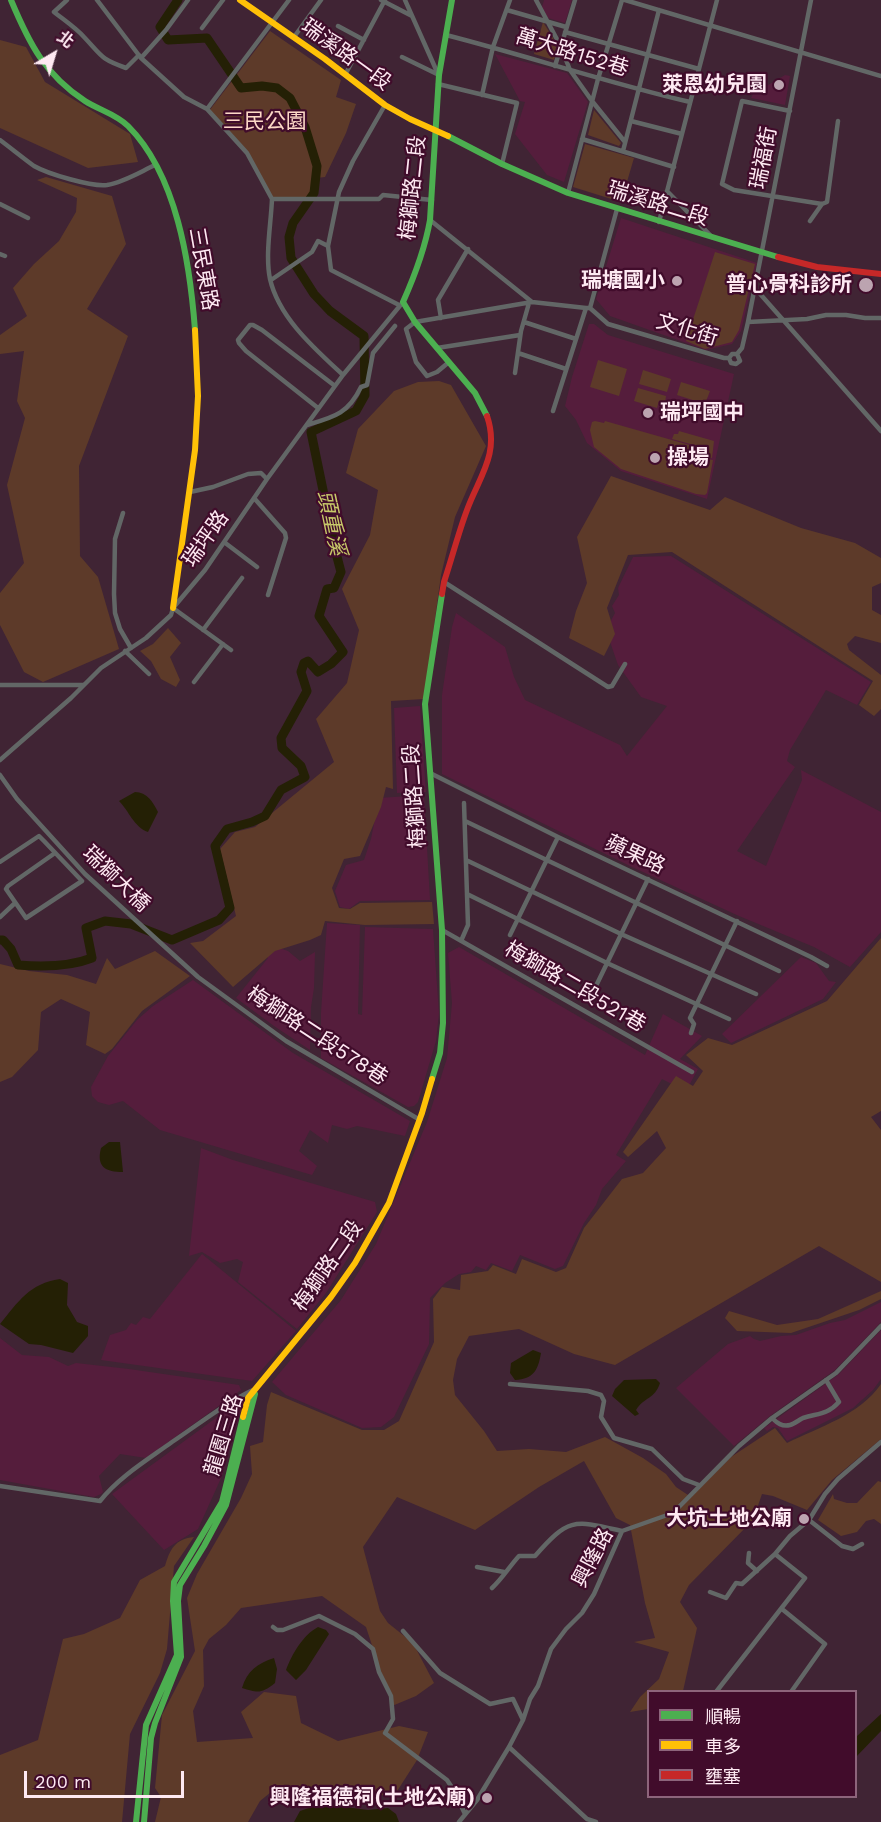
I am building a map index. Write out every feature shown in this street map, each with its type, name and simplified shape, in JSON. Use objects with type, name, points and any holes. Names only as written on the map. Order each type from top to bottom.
[{"type":"street","name":"三民東路","points":[[11,0],[25,36],[46,69],[65,87],[88,103],[117,117],[131,129],[155,165],[174,207],[190,275],[197,346],[197,414],[190,492],[173,608]]},
{"type":"street","points":[[68,0],[54,12],[83,36],[106,61],[126,68],[158,39],[188,0]]},
{"type":"street","points":[[97,0],[140,57],[184,97],[207,109],[247,153],[272,199],[269,265],[271,280],[288,319],[343,375]]},
{"type":"street","points":[[202,28],[223,0]]},
{"type":"street","name":"瑞溪路一段","points":[[240,0],[385,105],[436,130]]},
{"type":"street","points":[[207,109],[289,0]]},
{"type":"street","points":[[294,38],[321,0]]},
{"type":"street","points":[[405,0],[439,75]]},
{"type":"street","name":"梅獅路二段","points":[[0,1486],[99,1501],[111,1487],[146,1461],[235,1398],[257,1388],[331,1297],[355,1263],[389,1203],[420,1120],[440,1053],[443,1023],[442,930],[425,704],[444,582],[467,509],[488,464],[491,442],[488,419],[475,393],[401,303],[418,269],[430,220],[438,84],[452,0]]},
{"type":"street","points":[[482,95],[494,47],[510,0]]},
{"type":"street","points":[[536,0],[560,45],[570,70],[626,142]]},
{"type":"street","points":[[555,66],[575,0]]},
{"type":"street","points":[[568,193],[598,79],[624,0],[881,76]]},
{"type":"street","points":[[659,222],[717,0]]},
{"type":"street","name":"瑞福街","points":[[747,322],[774,196],[811,0]]},
{"type":"street","points":[[345,75],[383,1],[412,16]]},
{"type":"street","points":[[507,10],[546,21],[609,44],[699,69]]},
{"type":"street","points":[[623,151],[659,10]]},
{"type":"street","points":[[338,26],[364,40]]},
{"type":"street","name":"萬大路152巷","points":[[446,34],[598,79],[690,102]]},
{"type":"street","points":[[402,57],[439,75]]},
{"type":"street","points":[[438,84],[517,103],[502,164]]},
{"type":"street","points":[[790,111],[742,101],[722,184],[734,190],[822,204]]},
{"type":"street","points":[[385,105],[353,161],[339,192],[328,246],[331,270],[401,303]]},
{"type":"street","points":[[630,121],[682,134]]},
{"type":"street","points":[[810,221],[822,204],[827,202],[838,121]]},
{"type":"street","name":"瑞溪路二段","points":[[436,130],[502,164],[568,193],[617,209],[760,253],[817,267],[881,274]]},
{"type":"street","points":[[582,139],[674,166]]},
{"type":"street","points":[[0,141],[35,166],[50,173],[91,184],[106,185],[119,182],[155,165]]},
{"type":"street","points":[[667,191],[713,239]]},
{"type":"street","points":[[272,199],[379,199],[383,195],[432,200]]},
{"type":"street","points":[[0,204],[28,218]]},
{"type":"street","points":[[553,411],[588,308],[617,209]]},
{"type":"street","points":[[430,220],[531,303]]},
{"type":"street","points":[[271,280],[312,252],[318,241],[328,246]]},
{"type":"street","points":[[441,318],[438,300],[468,249]]},
{"type":"street","points":[[754,287],[881,431]]},
{"type":"street","name":"瑞坪路","points":[[0,760],[101,668],[146,638],[171,615],[173,608],[205,570],[334,386],[401,303]]},
{"type":"street","points":[[406,329],[415,322],[531,303],[588,308]]},
{"type":"street","points":[[515,373],[520,335],[531,303]]},
{"type":"street","name":"文化街","points":[[588,308],[608,324],[720,358],[729,358],[742,348],[747,322],[836,315],[881,318]]},
{"type":"street","points":[[388,320],[395,326],[406,329]]},
{"type":"street","points":[[524,322],[576,339]]},
{"type":"street","points":[[318,408],[238,343],[246,329],[253,325],[262,330],[334,386]]},
{"type":"street","points":[[307,425],[347,410],[356,399],[361,387],[367,385],[373,353],[395,326]]},
{"type":"street","points":[[406,329],[416,362],[427,376],[437,372],[449,362]]},
{"type":"street","points":[[437,348],[520,335]]},
{"type":"street","points":[[518,353],[566,369]]},
{"type":"street","points":[[729,358],[731,363],[738,364],[740,359],[737,354]]},
{"type":"street","points":[[190,492],[213,487],[248,474],[261,473],[267,479]]},
{"type":"street","points":[[254,498],[285,533],[286,538],[268,595]]},
{"type":"street","points":[[123,513],[115,539],[115,613],[120,629],[131,648]]},
{"type":"street","points":[[224,542],[256,567]]},
{"type":"street","points":[[203,630],[242,578]]},
{"type":"street","points":[[444,582],[608,687],[612,686],[625,664]]},
{"type":"street","points":[[173,608],[231,650]]},
{"type":"street","points":[[194,682],[223,644]]},
{"type":"street","points":[[125,651],[149,674]]},
{"type":"street","points":[[0,685],[83,685]]},
{"type":"street","name":"蘋果路","points":[[430,773],[827,966]]},
{"type":"street","name":"瑞獅大橋","points":[[0,775],[17,799],[84,874],[198,977]]},
{"type":"street","points":[[461,941],[468,925],[464,803]]},
{"type":"street","points":[[465,821],[779,971]]},
{"type":"street","points":[[0,862],[39,836],[82,881],[26,918],[6,889],[55,853]]},
{"type":"street","points":[[510,935],[558,837]]},
{"type":"street","points":[[466,860],[621,934],[756,994]]},
{"type":"street","points":[[594,990],[648,879]]},
{"type":"street","points":[[467,894],[607,963],[729,1018]]},
{"type":"street","points":[[0,917],[15,903]]},
{"type":"street","points":[[691,1033],[694,1024],[690,1018],[737,921]]},
{"type":"street","name":"梅獅路二段521巷","points":[[442,930],[692,1072]]},
{"type":"street","name":"梅獅路二段578巷","points":[[198,977],[286,1041],[420,1120]]},
{"type":"street","name":"興隆路","points":[[459,1822],[477,1800],[509,1747],[538,1686],[550,1649],[582,1612],[594,1594],[622,1531],[673,1513],[699,1485],[772,1418],[836,1373],[881,1326]]},
{"type":"street","points":[[772,1418],[778,1424],[789,1426],[804,1418],[832,1410],[839,1402],[826,1380]]},
{"type":"street","points":[[510,1384],[588,1391],[601,1395],[604,1401],[600,1418],[614,1438],[652,1449],[683,1479],[699,1485]]},
{"type":"street","name":"龍園三路","points":[[136,1822],[146,1725],[177,1655],[172,1601],[174,1582],[222,1502],[248,1398],[257,1388]]},
{"type":"street","name":"龍園三路","points":[[144,1822],[151,1738],[181,1657],[178,1601],[180,1585],[226,1505],[257,1388]]},
{"type":"street","points":[[710,1592],[726,1598],[736,1583],[742,1584],[757,1571],[790,1536],[809,1520],[831,1487],[881,1442]]},
{"type":"street","points":[[809,1520],[842,1546],[853,1549],[862,1544]]},
{"type":"street","points":[[492,1588],[501,1581],[504,1572],[519,1556],[535,1556],[560,1530],[572,1524],[587,1523],[622,1531]]},
{"type":"street","points":[[749,1553],[748,1563],[757,1571]]},
{"type":"street","points":[[718,1690],[806,1578],[775,1554]]},
{"type":"street","points":[[477,1567],[504,1572]]},
{"type":"street","points":[[782,1609],[825,1644],[792,1690]]},
{"type":"street","points":[[273,1626],[283,1630],[318,1616],[364,1640],[373,1649],[379,1672],[391,1696],[393,1719],[385,1733],[447,1780],[465,1814]]},
{"type":"street","points":[[403,1631],[440,1673],[490,1704],[513,1699],[522,1720]]},
{"type":"street","points":[[509,1747],[587,1819],[596,1822]]},
{"type":"shaded area","points":[[544,0],[572,0],[565,23],[548,18],[542,7]]},
{"type":"shaded area","points":[[495,54],[567,73],[588,102],[564,182],[547,175],[515,134],[525,102],[520,101]]},
{"type":"shaded area","name":"萊恩幼兒園","points":[[785,75],[790,76],[785,105],[751,98],[753,94]]},
{"type":"shaded area","name":"瑞塘國小","points":[[621,218],[757,263],[741,331],[732,344],[706,350],[610,316],[596,299]]},
{"type":"shaded area","name":"瑞坪國中","points":[[589,324],[594,324],[608,335],[734,374],[707,499],[621,471],[587,443],[576,420],[565,406]]},
{"type":"shaded area","points":[[671,556],[871,682],[857,705],[826,690],[790,750],[787,761],[795,767],[737,851],[766,866],[802,780],[801,770],[881,812],[881,932],[850,967],[814,947],[739,916],[632,867],[442,774],[442,695],[456,613],[505,647],[514,677],[525,700],[620,745],[627,756],[667,706],[641,697],[618,665],[606,630],[615,613],[612,606],[619,595],[618,588],[633,557]]},
{"type":"shaded area","points":[[420,706],[426,792],[397,793],[394,708]]},
{"type":"shaded area","points":[[139,792],[152,801],[158,812],[148,832],[135,823],[119,801]]},
{"type":"shaded area","points":[[424,795],[430,900],[360,901],[349,909],[340,907],[335,891],[346,865],[364,860],[371,839],[379,798]]},
{"type":"shaded area","points":[[327,923],[360,925],[358,1014],[362,1015],[365,927],[433,929],[439,1013],[436,1041],[418,1102],[414,1106],[408,1107],[321,1058],[321,1013]]},
{"type":"shaded area","points":[[273,946],[288,951],[300,961],[315,952],[310,1050],[236,998],[268,958],[265,956]]},
{"type":"shaded area","points":[[459,947],[645,1055],[663,1014],[702,1036],[680,1059],[698,1069],[686,1091],[662,1079],[616,1155],[626,1161],[602,1189],[596,1205],[584,1223],[563,1266],[555,1269],[520,1255],[512,1271],[491,1263],[486,1270],[476,1266],[471,1272],[459,1274],[445,1283],[430,1298],[429,1344],[394,1417],[381,1427],[362,1428],[286,1395],[272,1382],[341,1300],[376,1244],[427,1122],[447,1058],[452,1003],[448,953]]},
{"type":"shaded area","points":[[801,957],[816,963],[829,981],[836,982],[823,999],[731,1043],[722,1034]]},
{"type":"shaded area","points":[[193,980],[293,1053],[410,1121],[405,1136],[357,1126],[347,1129],[332,1125],[328,1143],[310,1130],[299,1151],[317,1166],[312,1175],[160,1130],[123,1101],[109,1105],[98,1102],[92,1096],[91,1087],[108,1056],[137,1020],[153,1006]]},
{"type":"shaded area","points":[[109,1142],[120,1142],[123,1172],[112,1171],[101,1164],[101,1148]]},
{"type":"shaded area","points":[[201,1148],[233,1160],[375,1202],[377,1212],[326,1293],[297,1329],[238,1282],[243,1262],[237,1259],[220,1263],[202,1252],[189,1256]]},
{"type":"shaded area","points":[[202,1254],[296,1331],[252,1381],[101,1360],[110,1335],[126,1330],[131,1323],[136,1325],[143,1317],[150,1319]]},
{"type":"shaded area","points":[[60,1279],[68,1283],[67,1305],[77,1322],[88,1326],[88,1336],[73,1353],[29,1344],[0,1324],[19,1301],[33,1289]]},
{"type":"shaded area","points":[[881,1302],[881,1322],[835,1370],[770,1416],[734,1446],[676,1388],[728,1344],[750,1336],[760,1341],[796,1335],[845,1320]]},
{"type":"shaded area","points":[[881,1330],[881,1379],[873,1390],[853,1408],[787,1441],[778,1428],[773,1427],[767,1431],[764,1428],[839,1374]]},
{"type":"shaded area","points":[[0,1338],[22,1355],[49,1357],[68,1366],[76,1363],[129,1369],[239,1385],[241,1390],[146,1458],[120,1454],[99,1476],[103,1492],[94,1497],[0,1480]]},
{"type":"shaded area","points":[[533,1350],[541,1353],[536,1369],[531,1376],[515,1380],[510,1373],[511,1363]]},
{"type":"shaded area","points":[[656,1379],[660,1383],[658,1388],[639,1406],[636,1410],[639,1414],[635,1416],[612,1396],[624,1380]]},
{"type":"shaded area","points":[[241,1403],[222,1476],[198,1529],[164,1550],[112,1494],[220,1415]]},
{"type":"shaded area","points":[[318,1627],[329,1634],[306,1670],[296,1680],[286,1670],[288,1664],[303,1640]]},
{"type":"shaded area","points":[[274,1658],[277,1669],[275,1683],[259,1692],[242,1688],[254,1668]]},
{"type":"shaded area","points":[[881,1714],[881,1731],[857,1756],[857,1736]]},
{"type":"shaded area","points":[[321,1804],[368,1810],[388,1808],[396,1814],[399,1822],[294,1822],[300,1811]]},
{"type":"green space","points":[[543,22],[558,46],[554,60],[534,54]]},
{"type":"green space","name":"三民公園","points":[[270,31],[341,80],[336,97],[356,104],[346,133],[325,177],[316,178],[314,193],[309,200],[272,199],[243,146],[209,111]]},
{"type":"green space","points":[[0,40],[26,47],[45,82],[130,134],[138,162],[88,168],[0,128]]},
{"type":"green space","points":[[594,110],[621,143],[619,146],[588,135]]},
{"type":"green space","points":[[585,144],[634,158],[621,202],[573,187]]},
{"type":"green space","points":[[46,177],[112,196],[126,244],[87,309],[128,336],[79,466],[80,556],[98,577],[119,649],[43,682],[24,672],[0,625],[0,593],[24,563],[7,485],[25,418],[17,401],[24,351],[0,354],[0,335],[27,316],[13,288],[59,241],[76,212],[77,198],[37,180]]},
{"type":"green space","points":[[715,252],[755,264],[739,330],[732,342],[705,349],[686,341]]},
{"type":"green space","points":[[598,360],[627,369],[619,396],[590,387]]},
{"type":"green space","points":[[643,370],[671,379],[667,392],[639,384]]},
{"type":"green space","points":[[439,381],[451,385],[486,446],[455,517],[441,575],[424,699],[391,701],[393,789],[386,787],[381,807],[360,856],[344,859],[332,888],[339,908],[350,909],[360,903],[432,902],[434,924],[365,925],[325,921],[321,935],[275,951],[233,987],[190,943],[203,941],[236,916],[220,849],[235,832],[255,827],[334,762],[316,719],[347,683],[359,630],[342,589],[370,535],[378,490],[346,473],[358,429],[394,391],[418,382]]},
{"type":"green space","points":[[681,382],[710,391],[705,404],[677,395]]},
{"type":"green space","points":[[638,388],[666,396],[665,403],[659,401],[657,408],[634,401]]},
{"type":"green space","name":"操場","points":[[605,421],[693,446],[694,453],[702,458],[713,460],[707,493],[705,495],[696,494],[621,469],[594,447],[590,430],[592,422],[604,423]]},
{"type":"green space","points":[[679,431],[714,441],[712,458],[695,452],[694,445],[672,439]]},
{"type":"green space","points":[[611,476],[710,510],[725,497],[801,528],[855,543],[881,558],[881,583],[872,587],[872,610],[881,615],[881,643],[855,636],[847,644],[849,650],[881,675],[881,709],[874,716],[859,705],[873,681],[672,552],[628,555],[607,608],[615,634],[604,656],[569,638],[587,583],[577,537]]},
{"type":"green space","points":[[168,628],[181,643],[170,657],[180,680],[176,687],[161,679],[151,661],[140,651],[153,644]]},
{"type":"green space","points":[[881,938],[881,1111],[871,1117],[881,1130],[881,1282],[819,1246],[615,1365],[574,1354],[519,1329],[469,1336],[457,1359],[453,1380],[455,1395],[497,1451],[529,1449],[566,1452],[605,1437],[666,1474],[676,1487],[691,1497],[731,1457],[775,1428],[787,1443],[850,1412],[872,1395],[881,1384],[881,1439],[832,1480],[807,1510],[773,1496],[762,1494],[753,1520],[689,1585],[680,1602],[697,1628],[683,1690],[647,1690],[659,1679],[669,1652],[634,1642],[655,1638],[645,1603],[630,1525],[616,1518],[584,1461],[539,1487],[475,1530],[397,1497],[363,1547],[380,1611],[388,1623],[413,1643],[434,1683],[416,1696],[392,1706],[366,1627],[322,1596],[241,1608],[209,1639],[203,1650],[204,1686],[193,1711],[197,1742],[253,1738],[241,1712],[264,1692],[296,1696],[301,1723],[338,1741],[399,1726],[428,1732],[417,1760],[394,1796],[276,1788],[260,1801],[248,1822],[155,1822],[161,1797],[155,1788],[162,1715],[195,1651],[187,1598],[197,1574],[241,1498],[252,1474],[250,1446],[263,1442],[267,1405],[271,1392],[362,1430],[384,1430],[399,1421],[434,1342],[433,1299],[442,1287],[460,1290],[461,1275],[488,1271],[493,1265],[516,1274],[522,1259],[556,1272],[566,1268],[584,1228],[622,1179],[643,1173],[666,1148],[657,1131],[628,1157],[623,1152],[676,1076],[693,1086],[703,1071],[686,1055],[708,1038],[732,1045],[827,1001]]},
{"type":"green space","points":[[155,951],[190,976],[142,1011],[112,1049],[105,1054],[86,1045],[90,1012],[61,999],[41,1012],[38,1050],[12,1077],[0,1082],[0,964],[29,971],[67,975],[96,984],[107,958],[115,969]]},
{"type":"green space","points":[[881,1291],[881,1299],[859,1310],[791,1333],[737,1331],[725,1318],[729,1311],[777,1325],[818,1319]]},
{"type":"green space","points":[[878,1481],[881,1482],[881,1524],[874,1519],[866,1521],[857,1532],[841,1536],[818,1520],[833,1494],[834,1499],[857,1503]]},
{"type":"green space","points":[[194,1537],[174,1566],[167,1649],[160,1673],[130,1734],[122,1822],[0,1822],[0,1755],[38,1740],[63,1639],[84,1634],[120,1618],[140,1580],[165,1566],[174,1546],[182,1540]]},
{"type":"green space","points":[[647,1690],[647,1709],[630,1712]]},
{"type":"waterway","name":"頭重溪","points":[[0,940],[3,940],[11,949],[18,965],[55,966],[92,958],[86,928],[105,921],[131,924],[172,940],[219,920],[230,908],[215,846],[227,829],[265,816],[281,790],[305,777],[301,766],[282,748],[281,738],[307,691],[301,672],[304,663],[308,661],[318,672],[331,664],[343,652],[319,616],[327,589],[334,588],[341,572],[311,432],[356,411],[365,395],[364,336],[330,311],[314,294],[291,258],[289,237],[293,223],[314,193],[317,166],[305,127],[290,98],[277,88],[262,86],[241,88],[207,38],[168,40],[160,27],[178,0]]},
{"type":"traffic: fast","points":[[11,0],[32,44],[49,69],[71,91],[128,126],[145,146],[158,169],[169,195],[185,249],[195,330]]},
{"type":"traffic: fast","points":[[452,0],[439,75],[430,220],[419,262],[403,302],[415,322],[475,393],[487,416]]},
{"type":"traffic: fast","points":[[448,136],[502,164],[568,193],[778,257]]},
{"type":"traffic: fast","points":[[432,1079],[440,1053],[443,1023],[442,930],[425,704],[442,594]]},
{"type":"traffic: fast","points":[[144,1822],[151,1738],[181,1657],[178,1601],[180,1585],[226,1505],[255,1394]]},
{"type":"traffic: fast","points":[[136,1822],[146,1725],[177,1655],[174,1582],[222,1502],[243,1417]]},
{"type":"traffic: slow","points":[[240,0],[325,59],[385,105],[448,136]]},
{"type":"traffic: slow","points":[[173,608],[195,450],[198,396],[195,330]]},
{"type":"traffic: slow","points":[[243,1417],[248,1398],[331,1297],[355,1263],[389,1203],[432,1079]]},
{"type":"traffic: jam","points":[[778,257],[817,267],[881,274]]},
{"type":"traffic: jam","points":[[442,594],[464,519],[490,454],[491,442],[487,416]]},
{"type":"place","name":"萊恩幼兒園","points":[[779,85]]},
{"type":"place","name":"瑞塘國小","points":[[677,281]]},
{"type":"place","name":"普心骨科診所","points":[[866,285]]},
{"type":"place","name":"瑞坪國中","points":[[648,413]]},
{"type":"place","name":"操場","points":[[655,458]]},
{"type":"place","name":"大坑土地公廟","points":[[804,1519]]},
{"type":"place","name":"興隆福德祠(土地公廟)","points":[[487,1798]]}]
